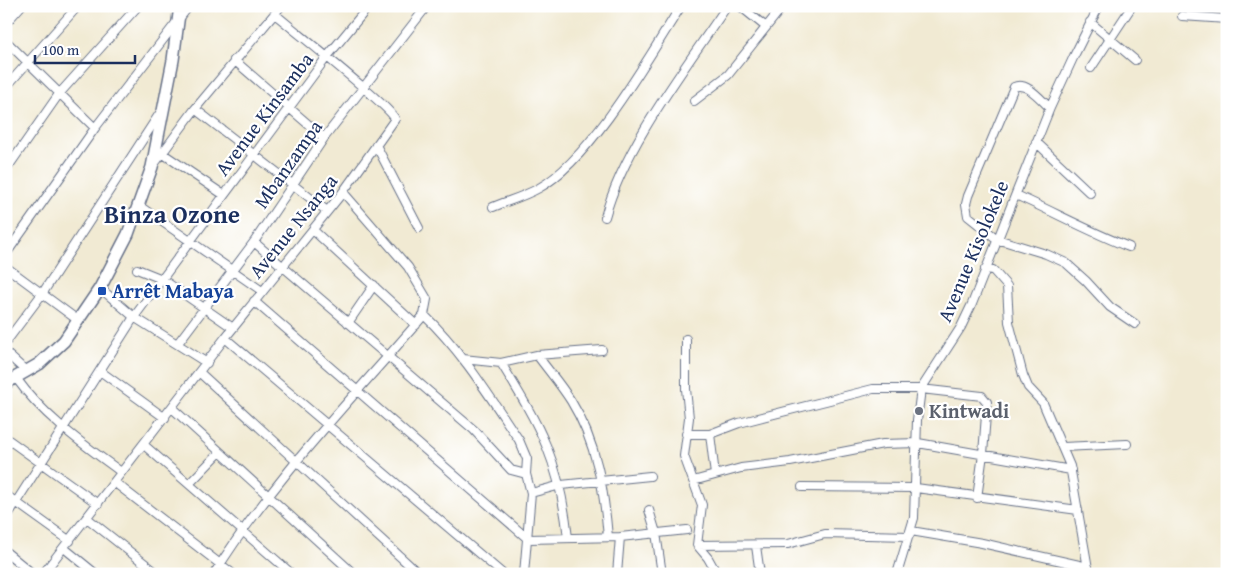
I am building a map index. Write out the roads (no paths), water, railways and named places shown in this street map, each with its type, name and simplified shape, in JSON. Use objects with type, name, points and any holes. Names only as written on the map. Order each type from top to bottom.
[{"type":"street","points":[[6,23],[21,6]]},
{"type":"street","points":[[6,87],[78,6]]},
{"type":"street","points":[[6,170],[59,94],[138,6]]},
{"type":"street","points":[[6,254],[10,242],[96,128],[180,11],[189,6]]},
{"type":"street","points":[[152,167],[234,60],[281,6]]},
{"type":"street","name":"Avenue Kinsamba","points":[[6,518],[134,317],[291,108],[326,58],[369,6]]},
{"type":"street","name":"Mbanzampa","points":[[178,343],[254,242],[324,138],[427,6]]},
{"type":"street","points":[[493,206],[538,189],[571,163],[617,103],[682,6]]},
{"type":"street","points":[[605,217],[616,185],[656,113],[728,6]]},
{"type":"street","points":[[740,6],[766,27]]},
{"type":"street","points":[[694,101],[728,75],[783,6]]},
{"type":"street","name":"Avenue Kisolokele","points":[[897,574],[910,533],[916,488],[917,420],[921,388],[961,327],[1016,196],[1050,108],[1099,6]]},
{"type":"street","points":[[1091,68],[1132,6]]},
{"type":"street","points":[[121,472],[64,429],[11,380],[27,372],[51,354],[79,321],[100,288],[128,234],[152,167],[180,11]]},
{"type":"street","name":"Avenue Nsanga","points":[[43,574],[165,418],[206,362],[343,192],[394,121],[394,116],[364,88],[275,14]]},
{"type":"street","points":[[1182,16],[1227,19]]},
{"type":"street","points":[[1090,22],[1135,60]]},
{"type":"street","points":[[6,41],[96,128]]},
{"type":"street","points":[[234,60],[324,138]]},
{"type":"street","points":[[1050,108],[1025,86],[1019,85],[1014,87],[968,196],[966,210],[968,216],[997,239],[1046,254],[1066,263],[1110,307],[1135,324]]},
{"type":"street","points":[[6,342],[42,294],[164,108]]},
{"type":"street","points":[[195,109],[294,183],[327,211]]},
{"type":"street","points":[[1036,142],[1090,193]]},
{"type":"street","points":[[376,145],[418,228]]},
{"type":"street","points":[[162,153],[224,195]]},
{"type":"street","points":[[214,574],[243,529],[270,498],[326,425],[424,315],[428,299],[408,267],[343,192]]},
{"type":"street","points":[[1016,196],[1053,212],[1088,232],[1129,247]]},
{"type":"street","points":[[138,205],[262,291]]},
{"type":"street","points":[[313,230],[416,325]]},
{"type":"street","points":[[254,242],[474,430],[511,470],[526,474]]},
{"type":"street","points":[[6,267],[79,321]]},
{"type":"street","points":[[137,269],[162,279],[233,328]]},
{"type":"street","points":[[697,545],[756,546],[788,544],[825,534],[910,533],[982,543],[1089,570],[1071,470],[1063,447],[1042,404],[1028,387],[1023,375],[1009,322],[1007,286],[993,270],[986,269]]},
{"type":"street","points":[[348,323],[374,285]]},
{"type":"street","points":[[100,288],[134,317],[206,362]]},
{"type":"street","points":[[254,301],[355,391],[528,539],[620,537],[687,530]]},
{"type":"street","points":[[424,315],[442,332],[463,359],[519,440],[527,459],[526,474],[531,493],[525,573]]},
{"type":"street","points":[[225,338],[503,574]]},
{"type":"street","points":[[686,339],[686,389],[690,418],[684,456],[702,505],[697,545],[708,558],[717,574]]},
{"type":"street","points":[[463,359],[502,364],[537,355],[602,350]]},
{"type":"street","points":[[6,353],[27,372]]},
{"type":"street","points":[[537,355],[571,402],[596,457],[602,479],[608,537]]},
{"type":"street","points":[[502,364],[544,437],[561,485],[568,538]]},
{"type":"street","points":[[100,371],[165,418]]},
{"type":"street","points":[[199,372],[419,574]]},
{"type":"street","points":[[686,434],[710,434],[739,423],[873,389],[921,388],[985,398],[987,402],[983,454],[977,498]]},
{"type":"street","points":[[172,408],[354,574]]},
{"type":"street","points":[[710,434],[715,475]]},
{"type":"street","points":[[6,438],[41,465],[98,504]]},
{"type":"street","points":[[693,481],[742,468],[790,462],[866,446],[918,443],[1071,470]]},
{"type":"street","points":[[1063,447],[1126,444]]},
{"type":"street","points":[[144,445],[243,529],[292,574]]},
{"type":"street","points":[[190,484],[220,452]]},
{"type":"street","points":[[531,493],[561,485],[602,479],[650,476]]},
{"type":"street","points":[[114,482],[233,574]]},
{"type":"street","points":[[802,488],[916,488],[977,498],[1078,510]]},
{"type":"street","points":[[6,495],[70,540]]},
{"type":"street","points":[[649,510],[656,533],[662,574]]},
{"type":"street","points":[[87,518],[158,574]]},
{"type":"street","points":[[617,574],[620,537]]},
{"type":"street","points":[[756,546],[760,574]]},
{"type":"street","points":[[64,548],[96,574]]},
{"type":"street","points":[[6,552],[34,574]]},
{"type":"place","name":"Arrêt Mabaya","points":[[102,291]]},
{"type":"place","name":"Kintwadi","points":[[919,411]]},
{"type":"district","name":"Binza Ozone","points":[[172,214]]}]
